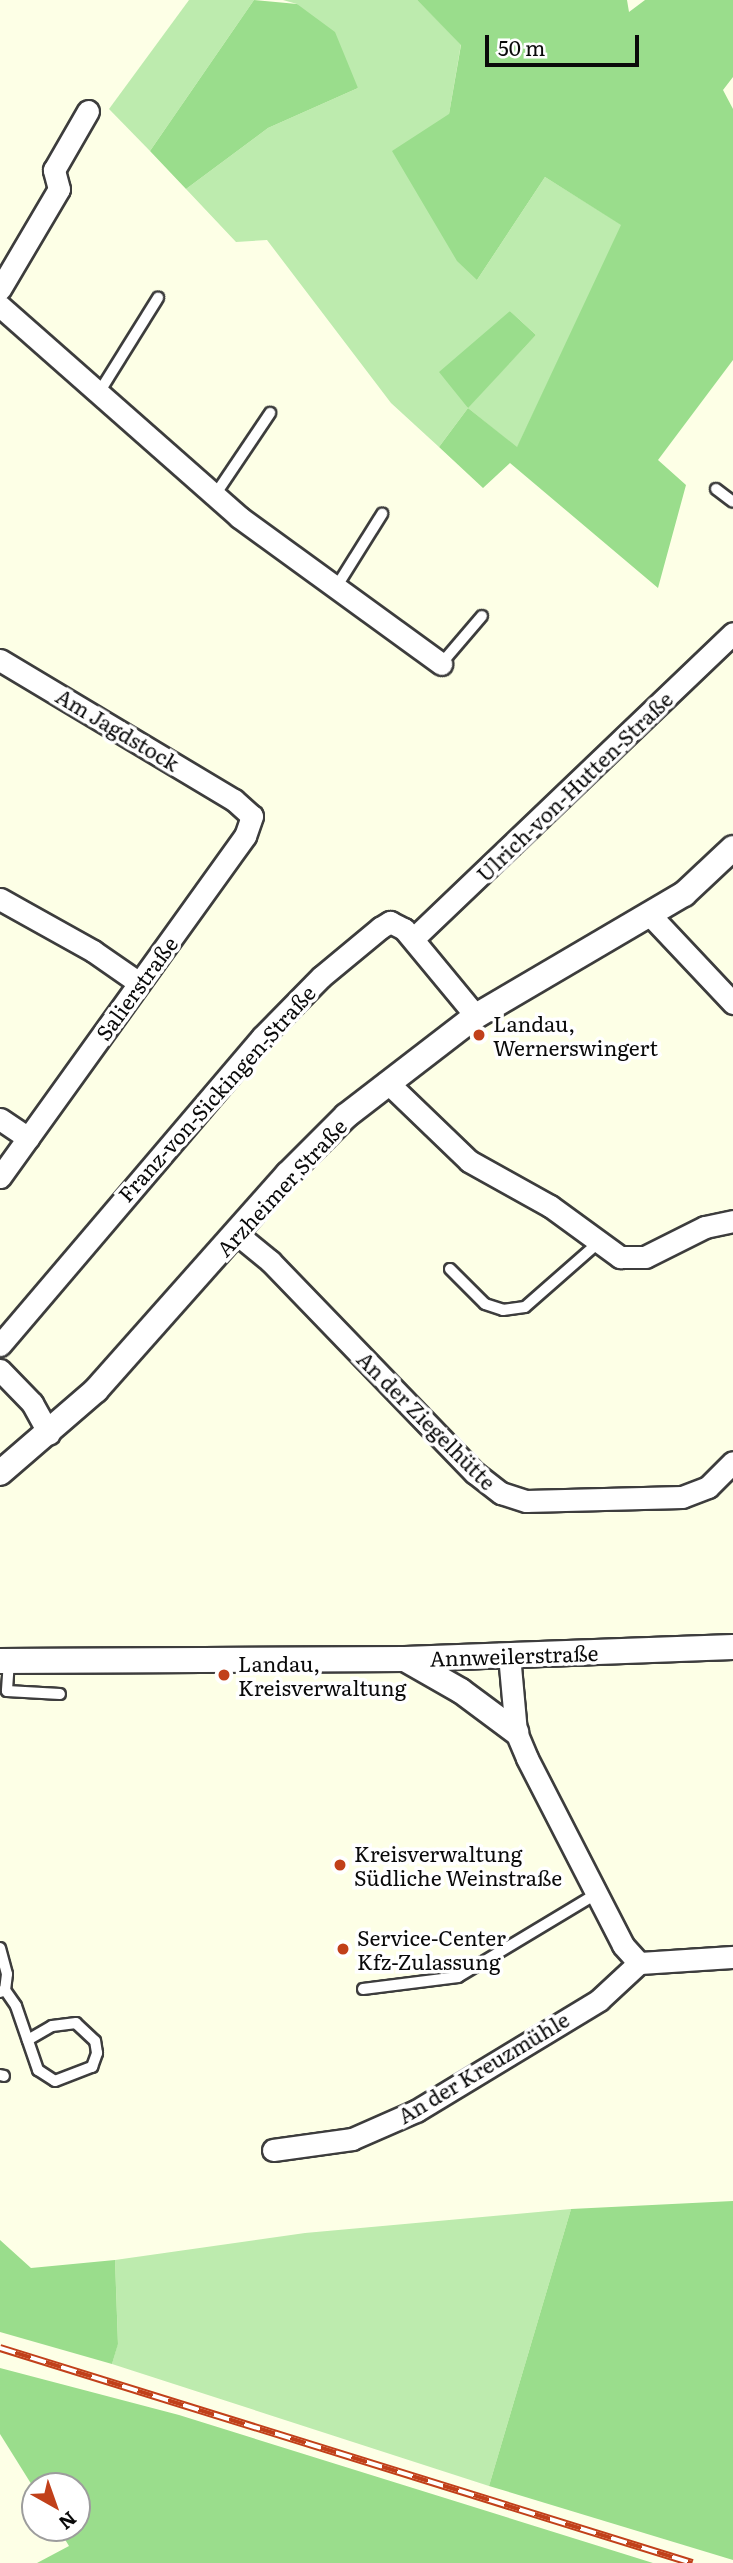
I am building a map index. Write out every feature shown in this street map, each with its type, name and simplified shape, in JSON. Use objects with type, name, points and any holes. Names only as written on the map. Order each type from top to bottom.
[{"type":"street","points":[[0,289],[59,188],[54,170],[88,111]]},
{"type":"street","points":[[0,306],[100,391],[215,495],[335,589],[441,664]]},
{"type":"street","name":"Ulrich-von-Hutten-Straße","points":[[414,939],[733,633]]},
{"type":"street","name":"Am Jagdstock","points":[[0,660],[234,800]]},
{"type":"street","name":"Salierstraße","points":[[0,1177],[250,827],[252,816],[234,800]]},
{"type":"street","name":"Arzheimer Straße","points":[[0,1473],[49,1434],[141,1342],[288,1174],[387,1082],[476,1016],[549,970],[651,916],[713,871],[733,848]]},
{"type":"street","points":[[0,899],[82,944],[139,983]]},
{"type":"street","points":[[651,916],[733,1003]]},
{"type":"street","name":"Franz-von-Sickingen-Straße","points":[[0,1345],[262,1037],[321,977],[390,922],[414,939],[476,1016]]},
{"type":"street","points":[[387,1082],[469,1161],[550,1206],[620,1257],[645,1257],[712,1225],[733,1221]]},
{"type":"street","points":[[0,1119],[28,1138]]},
{"type":"street","name":"An der Ziegelhütte","points":[[237,1234],[270,1261],[475,1473],[501,1493],[526,1501],[682,1497],[708,1487],[733,1462]]},
{"type":"street","points":[[0,1370],[32,1403],[49,1434]]},
{"type":"street","name":"Annweilerstraße","points":[[5,1661],[405,1659],[733,1647]]},
{"type":"street","points":[[509,1655],[516,1732],[623,1945],[639,1963],[733,1958]]},
{"type":"street","points":[[405,1659],[461,1691],[516,1732]]},
{"type":"street","name":"An der Kreuzmühle","points":[[273,2150],[352,2139],[416,2111],[599,2000],[639,1963]]},
{"type":"lane","points":[[100,391],[158,298]]},
{"type":"lane","points":[[215,495],[270,413]]},
{"type":"lane","points":[[716,489],[733,502]]},
{"type":"lane","points":[[335,589],[382,514]]},
{"type":"lane","points":[[441,664],[482,616]]},
{"type":"lane","points":[[450,1269],[485,1304],[503,1310],[525,1307],[598,1242]]},
{"type":"lane","points":[[5,1661],[7,1691],[60,1694]]},
{"type":"lane","points":[[363,1989],[458,1977],[596,1894]]},
{"type":"lane","points":[[0,1948],[3,1991],[28,2040],[38,2070],[55,2081],[92,2067],[97,2053],[95,2041],[76,2023],[51,2026],[28,2040]]},
{"type":"green space","points":[[189,0],[254,0],[150,151],[109,109]]},
{"type":"green space","points":[[254,0],[297,4],[335,32],[358,88],[268,128],[186,189],[150,151]]},
{"type":"green space","points":[[283,0],[417,0],[461,44],[449,114],[477,280],[545,177],[622,225],[517,448],[468,408],[439,447],[391,403],[267,240],[236,242],[186,189],[268,128],[358,88],[297,4]],"holes":[[[510,311],[536,335],[467,408]]]},
{"type":"green space","points":[[417,0],[627,0],[629,12],[645,0],[733,0],[733,77],[723,90],[733,109],[733,360],[658,460],[686,485],[658,588],[510,463],[483,488],[439,447],[468,408],[517,447],[621,225],[545,177],[477,280],[457,261],[392,151],[449,114],[461,45]]},
{"type":"green space","points":[[510,311],[536,335],[468,408],[439,372]]},
{"type":"green space","points":[[733,2201],[733,2560],[489,2486],[571,2209]]},
{"type":"green space","points":[[571,2209],[489,2486],[112,2364],[118,2343],[115,2260],[305,2233]]},
{"type":"green space","points":[[0,2240],[31,2268],[115,2260],[118,2344],[112,2364],[0,2332]]},
{"type":"green space","points":[[0,2368],[179,2415],[653,2563],[37,2563],[69,2546],[67,2542],[91,2542],[91,2472],[24,2472],[0,2434]]},
{"type":"railway","points":[[0,2348],[692,2563]]},
{"type":"place","name":"Landau, Wernerswingert","points":[[479,1035]]},
{"type":"place","name":"Landau, Kreisverwaltung","points":[[224,1675]]},
{"type":"place","name":"Kreisverwaltung Südliche Weinstraße","points":[[340,1865]]},
{"type":"place","name":"Service-Center Kfz-Zulassung","points":[[343,1949]]}]
